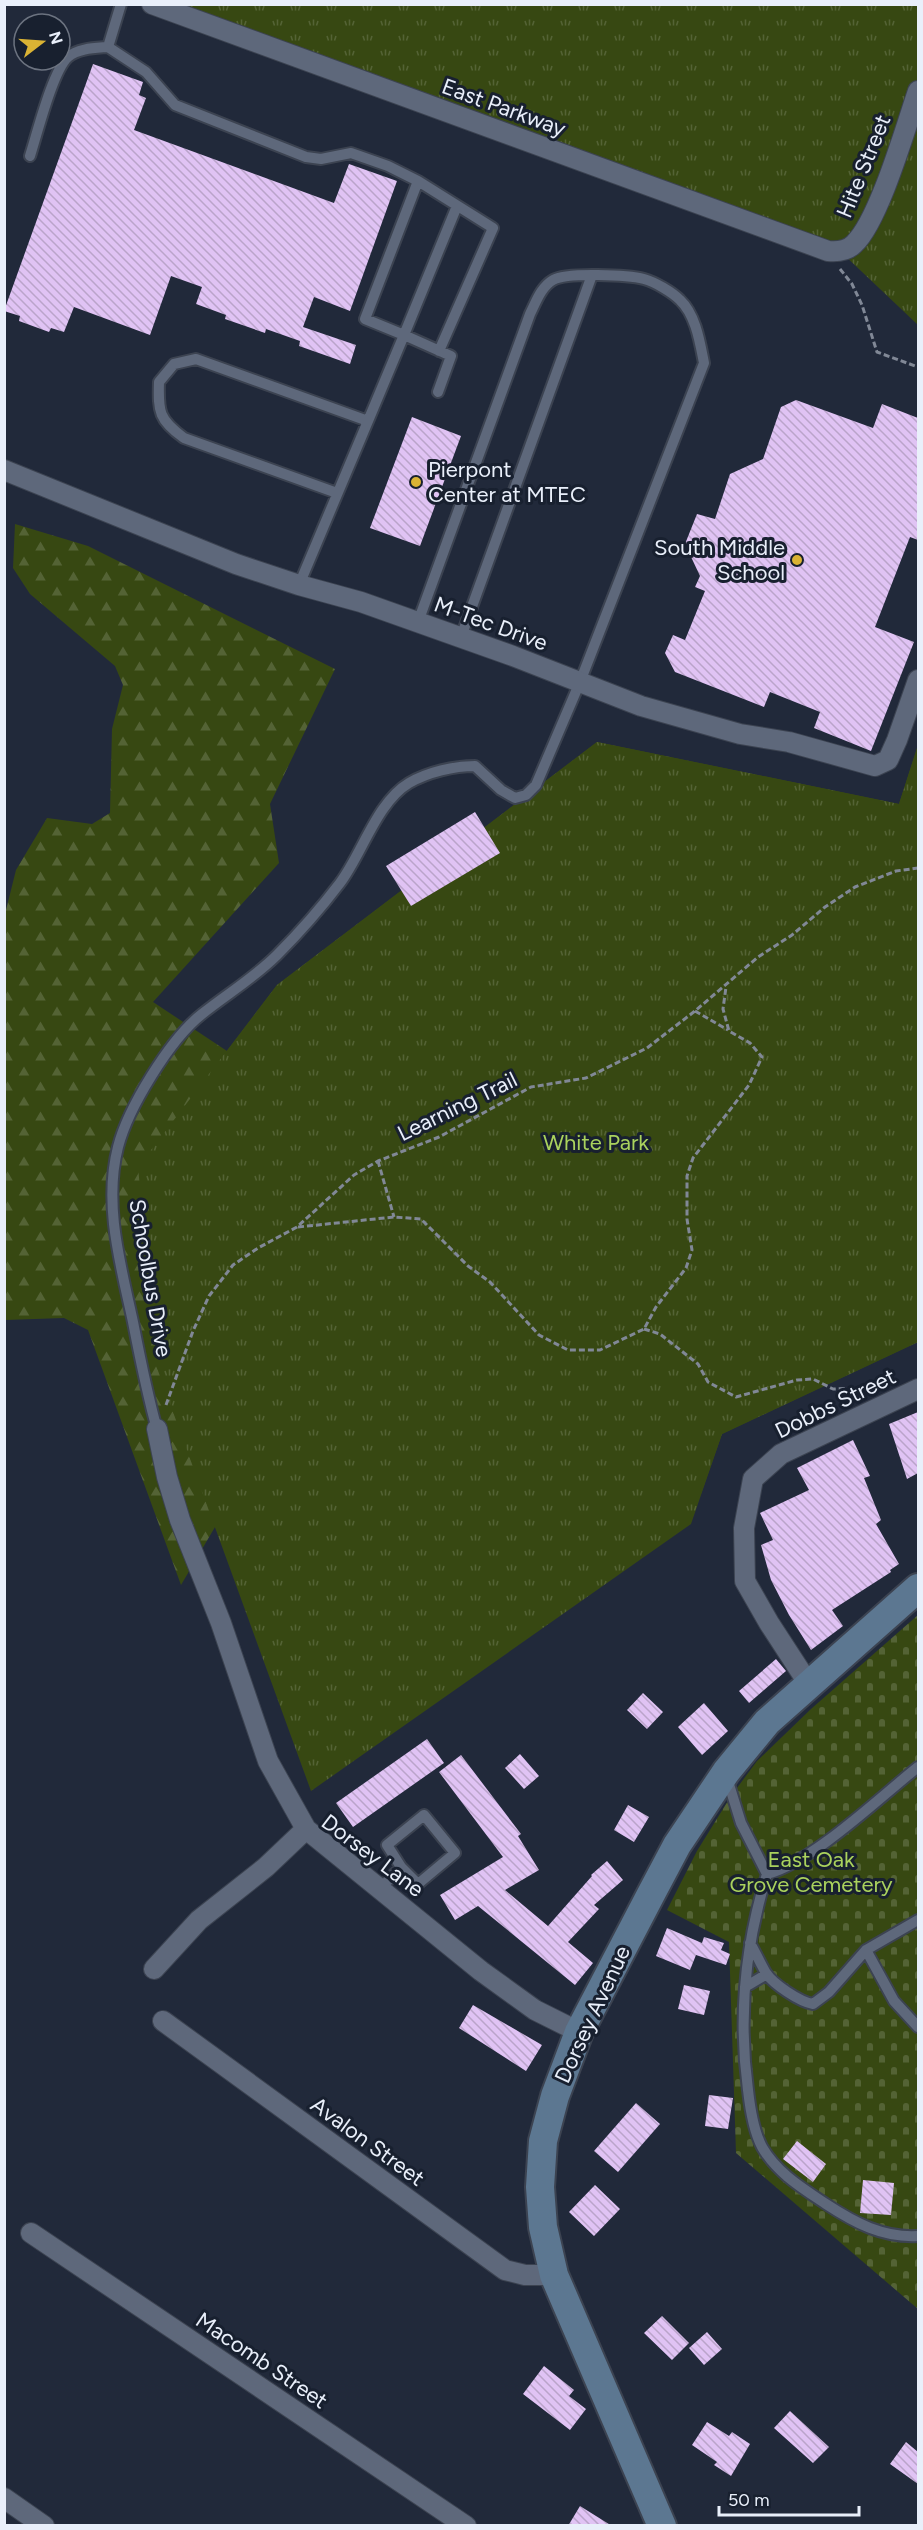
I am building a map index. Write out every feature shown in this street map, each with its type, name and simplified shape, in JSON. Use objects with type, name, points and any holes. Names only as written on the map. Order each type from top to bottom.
[{"type":"street","name":"East Parkway","points":[[152,4],[828,251],[841,252]]},
{"type":"street","name":"Hite Street","points":[[841,252],[854,244],[870,221],[918,91]]},
{"type":"street","name":"M-Tec Drive","points":[[4,470],[236,564],[298,585],[361,602],[461,637],[641,706],[740,734],[789,742],[874,765],[888,760],[918,680]]},
{"type":"street","name":"Dobbs Street","points":[[810,1686],[745,1581],[744,1528],[753,1479],[781,1454],[918,1389]]},
{"type":"street","name":"Schoolbus Drive","points":[[157,1429],[167,1477],[180,1520],[221,1623],[268,1761],[306,1829]]},
{"type":"street","name":"Dorsey Avenue","points":[[662,2526],[554,2275],[543,2227],[540,2187],[543,2140],[555,2096],[579,2032],[678,1845],[726,1772],[767,1722],[918,1588]]},
{"type":"street","name":"Dorsey Lane","points":[[154,1969],[199,1920],[266,1867],[306,1829],[481,1971],[535,2010],[579,2032]]},
{"type":"street","name":"Avalon Street","points":[[163,2021],[505,2270],[525,2275],[554,2275]]},
{"type":"street","name":"Macomb Street","points":[[32,2233],[465,2526]]},
{"type":"street","points":[[4,2498],[44,2526]]},
{"type":"lane","points":[[108,47],[121,4]]},
{"type":"lane","points":[[30,156],[59,68],[69,56],[86,50],[108,47],[146,72],[175,105],[306,158],[321,159],[351,153],[388,166],[418,181],[493,228],[439,351]]},
{"type":"lane","points":[[418,181],[365,319],[451,356],[438,392]]},
{"type":"lane","points":[[298,585],[457,206]]},
{"type":"lane","points":[[418,622],[530,314],[540,293],[553,280],[567,275],[644,279],[681,300],[692,319],[704,363],[580,682]]},
{"type":"lane","points":[[461,637],[592,275]]},
{"type":"lane","points":[[338,493],[184,438],[165,424],[158,402],[159,382],[174,364],[196,359],[368,421]]},
{"type":"lane","name":"Schoolbus Drive","points":[[157,1429],[117,1248],[111,1182],[118,1146],[135,1104],[167,1053],[200,1016],[243,985],[277,955],[313,916],[341,881],[390,801],[409,783],[459,766],[475,766],[501,790],[515,798],[526,795],[536,785],[580,682]]},
{"type":"lane","points":[[767,1874],[799,1860],[825,1842],[918,1767]]},
{"type":"lane","points":[[726,1772],[741,1823],[767,1874],[753,1921],[742,2030],[751,2112],[762,2147],[785,2176],[852,2220],[897,2237],[918,2236]]},
{"type":"lane","points":[[424,1815],[454,1853],[418,1884],[401,1867],[387,1845],[424,1815]]},
{"type":"lane","points":[[380,1889],[401,1867]]},
{"type":"lane","points":[[750,1943],[767,1974],[798,1998],[813,2004],[829,1992],[866,1950],[918,1920]]},
{"type":"lane","points":[[866,1950],[894,2001],[918,2027]]},
{"type":"lane","points":[[745,1987],[767,1974]]},
{"type":"path","points":[[841,252],[840,271],[852,284],[862,305],[877,352],[918,367]]},
{"type":"path","name":"Learning Trail","points":[[157,1429],[193,1330],[210,1296],[233,1265],[258,1248],[297,1227],[354,1175],[378,1161],[439,1137],[531,1087],[586,1078],[647,1047],[695,1011],[758,957],[792,935],[825,907],[855,887],[896,871],[918,868]]},
{"type":"path","points":[[726,985],[723,1009],[729,1031]]},
{"type":"path","points":[[297,1227],[394,1217],[421,1219],[468,1266],[490,1282],[539,1335],[568,1350],[600,1350],[644,1329],[662,1297],[686,1268],[692,1250],[687,1219],[687,1176],[693,1158],[749,1085],[762,1057],[750,1043],[695,1011]]},
{"type":"path","points":[[378,1161],[394,1217]]},
{"type":"path","points":[[644,1329],[660,1334],[698,1364],[708,1382],[736,1397],[797,1380],[813,1380],[833,1389],[857,1388],[892,1402]]},
{"type":"green space","points":[[152,5],[918,5],[918,325],[841,252]]},
{"type":"green space","name":"White Park","points":[[15,524],[88,546],[335,669],[270,804],[279,863],[153,1002],[227,1051],[277,985],[597,742],[899,804],[918,745],[918,1342],[722,1434],[701,1494],[254,1502],[215,1527],[181,1585],[88,1330],[64,1318],[5,1320],[5,914],[16,870],[47,818],[92,824],[110,813],[112,729],[123,685],[115,666],[30,594],[13,568]]},
{"type":"green space","name":"White Park","points":[[597,742],[899,804],[918,745],[918,1342],[722,1434],[691,1524],[311,1791],[157,1368],[138,1167],[277,985]]},
{"type":"green space","name":"East Oak Grove Cemetery","points":[[918,1615],[918,2309],[736,2153],[729,1942],[667,1910],[697,1851],[731,1796],[757,1761],[811,1709]]},
{"type":"building","points":[[93,64],[143,82],[139,95],[146,98],[134,130],[334,203],[349,164],[397,181],[350,311],[314,297],[303,327],[356,345],[350,364],[299,346],[300,341],[266,329],[265,333],[225,319],[226,315],[196,304],[202,287],[171,276],[150,335],[74,307],[64,332],[51,328],[49,332],[19,321],[20,316],[4,311]]},
{"type":"building","name":"South Middle School","points":[[796,400],[873,428],[882,404],[918,418],[918,540],[910,537],[875,627],[914,642],[871,751],[814,728],[820,712],[770,692],[764,707],[675,672],[665,653],[673,635],[685,640],[705,591],[695,587],[700,576],[685,544],[697,514],[715,519],[730,474],[763,459],[781,407]]},
{"type":"building","name":"Pierpont Center at MTEC","points":[[412,417],[461,436],[420,546],[370,528]]},
{"type":"building","points":[[475,812],[500,853],[411,906],[386,866]]},
{"type":"building","points":[[918,1412],[918,1473],[907,1479],[889,1424]]},
{"type":"building","points":[[853,1440],[870,1476],[864,1478],[881,1520],[876,1524],[899,1564],[890,1570],[891,1572],[832,1610],[843,1626],[811,1650],[771,1580],[761,1545],[773,1540],[760,1513],[809,1490],[797,1468]]},
{"type":"building","points":[[776,1659],[786,1671],[749,1703],[739,1691]]},
{"type":"building","points":[[643,1693],[663,1712],[647,1729],[627,1710]]},
{"type":"building","points":[[704,1703],[728,1731],[702,1755],[678,1727]]},
{"type":"building","points":[[427,1739],[444,1763],[353,1827],[336,1803]]},
{"type":"building","points":[[520,1754],[539,1776],[524,1789],[505,1768]]},
{"type":"building","points":[[461,1755],[521,1834],[518,1836],[539,1870],[505,1890],[548,1926],[591,1875],[607,1861],[623,1880],[594,1905],[599,1909],[568,1942],[593,1963],[575,1985],[478,1906],[455,1920],[440,1895],[503,1857],[439,1772]]},
{"type":"building","points":[[628,1805],[649,1817],[634,1842],[614,1830]]},
{"type":"building","points":[[667,1928],[702,1943],[704,1937],[724,1943],[721,1950],[730,1954],[726,1965],[696,1955],[690,1970],[656,1956]]},
{"type":"building","points":[[684,1985],[710,1991],[704,2015],[678,2009]]},
{"type":"building","points":[[473,2005],[542,2045],[526,2071],[459,2028]]},
{"type":"building","points":[[709,2095],[733,2098],[728,2129],[705,2126]]},
{"type":"building","points":[[636,2103],[660,2124],[618,2172],[594,2151]]},
{"type":"building","points":[[797,2141],[826,2164],[813,2182],[783,2159]]},
{"type":"building","points":[[863,2180],[894,2183],[891,2215],[860,2213]]},
{"type":"building","points":[[595,2185],[620,2209],[594,2236],[569,2212]]},
{"type":"building","points":[[662,2316],[689,2343],[672,2360],[644,2333]]},
{"type":"building","points":[[707,2332],[722,2349],[704,2365],[689,2348]]},
{"type":"building","points":[[544,2366],[574,2390],[569,2396],[586,2409],[570,2430],[523,2394]]},
{"type":"building","points":[[790,2411],[829,2447],[813,2463],[774,2428]]},
{"type":"building","points":[[707,2422],[729,2436],[732,2432],[750,2444],[731,2476],[714,2465],[717,2462],[692,2445]]},
{"type":"building","points":[[906,2442],[918,2452],[918,2484],[890,2464]]},
{"type":"building","points":[[580,2506],[612,2526],[568,2526]]},
{"type":"place","name":"Pierpont Center at MTEC","points":[[416,482]]},
{"type":"place","name":"South Middle School","points":[[797,560]]}]
